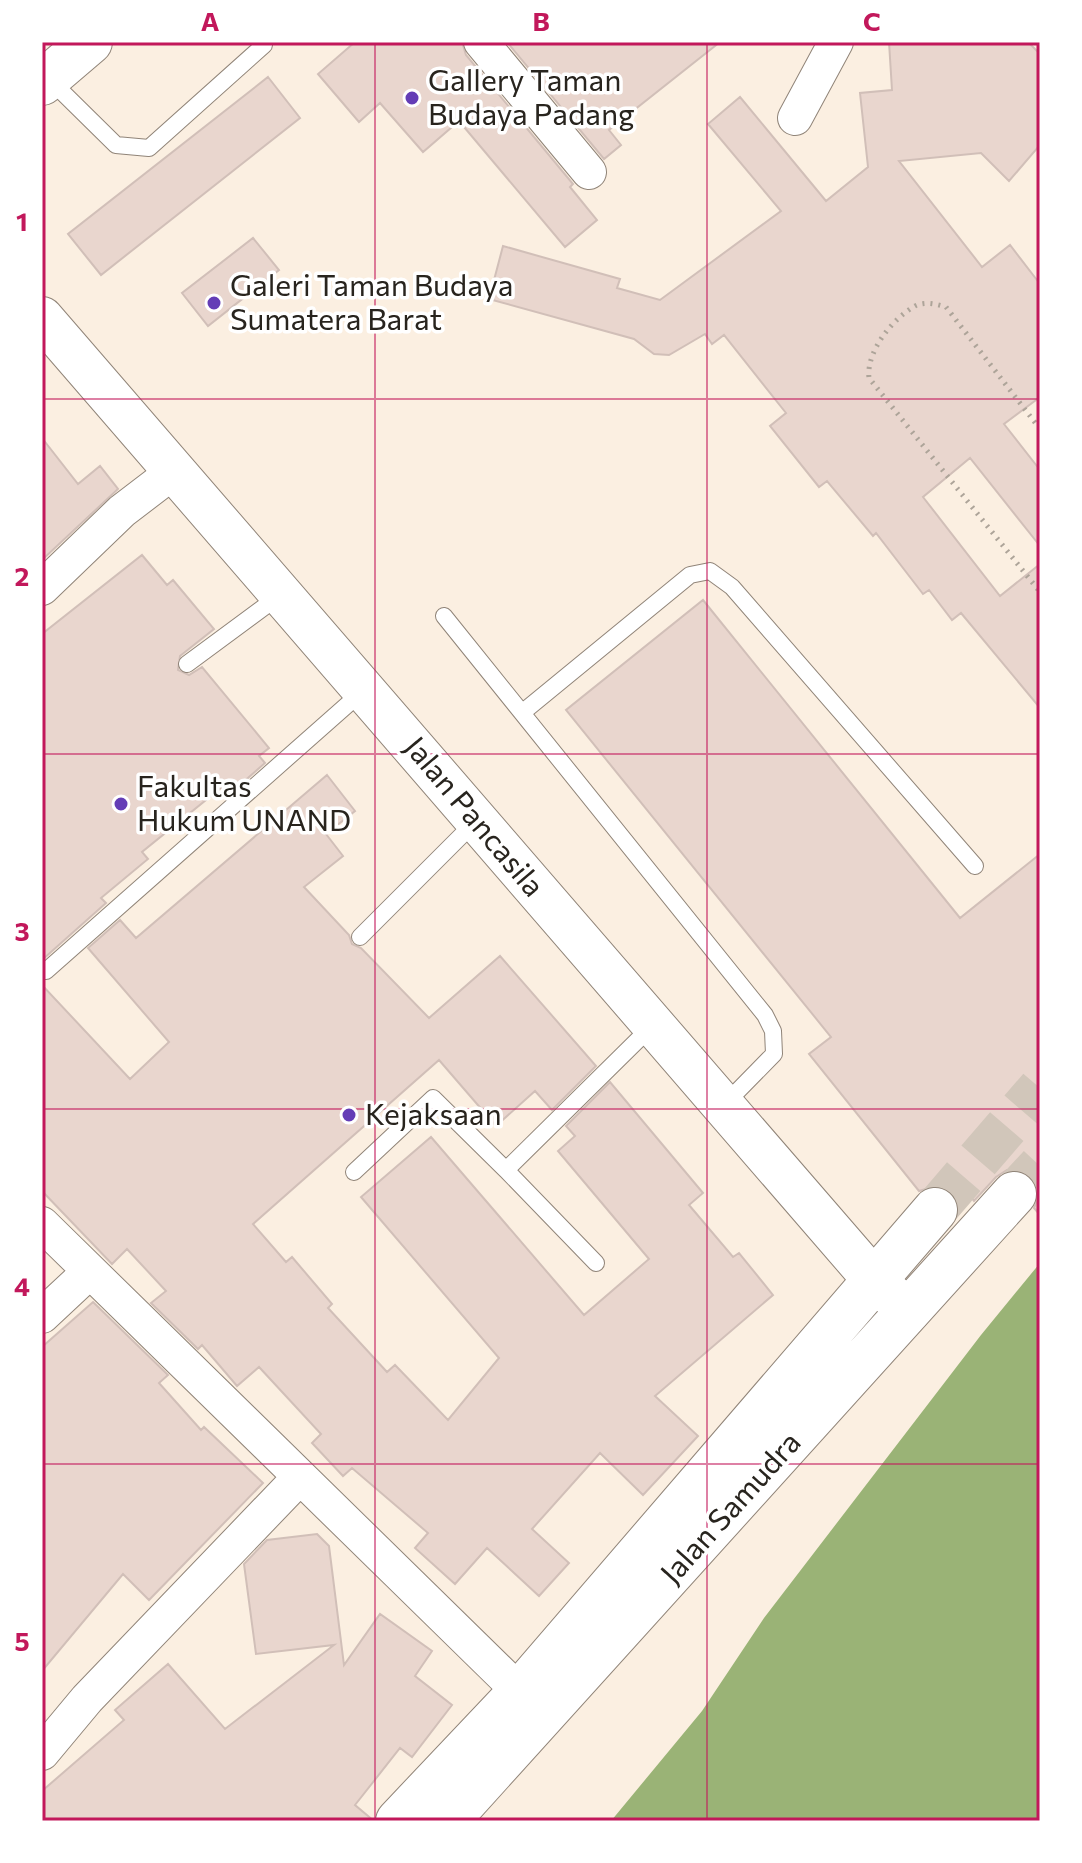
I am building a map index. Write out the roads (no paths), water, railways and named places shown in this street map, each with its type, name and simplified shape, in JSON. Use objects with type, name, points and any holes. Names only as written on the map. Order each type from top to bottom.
[{"type":"main road","points":[[45,81],[90,42]]},
{"type":"main road","name":"Jalan Samudra","points":[[447,1821],[1014,1194]]},
{"type":"main road","name":"Jalan Samudra","points":[[398,1821],[520,1692],[935,1210]]},
{"type":"street","points":[[481,42],[589,172]]},
{"type":"street","points":[[795,118],[836,42]]},
{"type":"street","name":"Jalan Pancasila","points":[[42,318],[365,689],[722,1107],[874,1280],[909,1311]]},
{"type":"street","points":[[42,588],[122,511],[173,472]]},
{"type":"street","points":[[42,1224],[88,1273],[520,1692]]},
{"type":"street","points":[[42,1316],[88,1273]]},
{"type":"street","points":[[42,1753],[87,1699],[300,1477]]},
{"type":"lane","points":[[45,81],[116,145],[149,148],[264,45]]},
{"type":"lane","points":[[523,712],[690,575],[710,571],[732,587],[975,866]]},
{"type":"lane","points":[[187,664],[281,595]]},
{"type":"lane","points":[[444,616],[769,1023],[776,1045],[774,1054],[757,1076],[722,1107]]},
{"type":"lane","points":[[46,971],[365,689]]},
{"type":"lane","points":[[360,937],[476,821]]},
{"type":"lane","points":[[506,1170],[652,1026]]},
{"type":"lane","points":[[354,1172],[433,1098],[596,1263]]},
{"type":"tunnel","points":[[935,1210],[1040,1088]]},
{"type":"tunnel","points":[[1014,1194],[1040,1166]]},
{"type":"place","name":"Gallery Taman Budaya Padang","points":[[412,98]]},
{"type":"place","name":"Galeri Taman Budaya Sumatera Barat","points":[[214,303]]},
{"type":"place","name":"Fakultas Hukum UNAND","points":[[121,804]]},
{"type":"place","name":"Kejaksaan","points":[[349,1115]]}]
